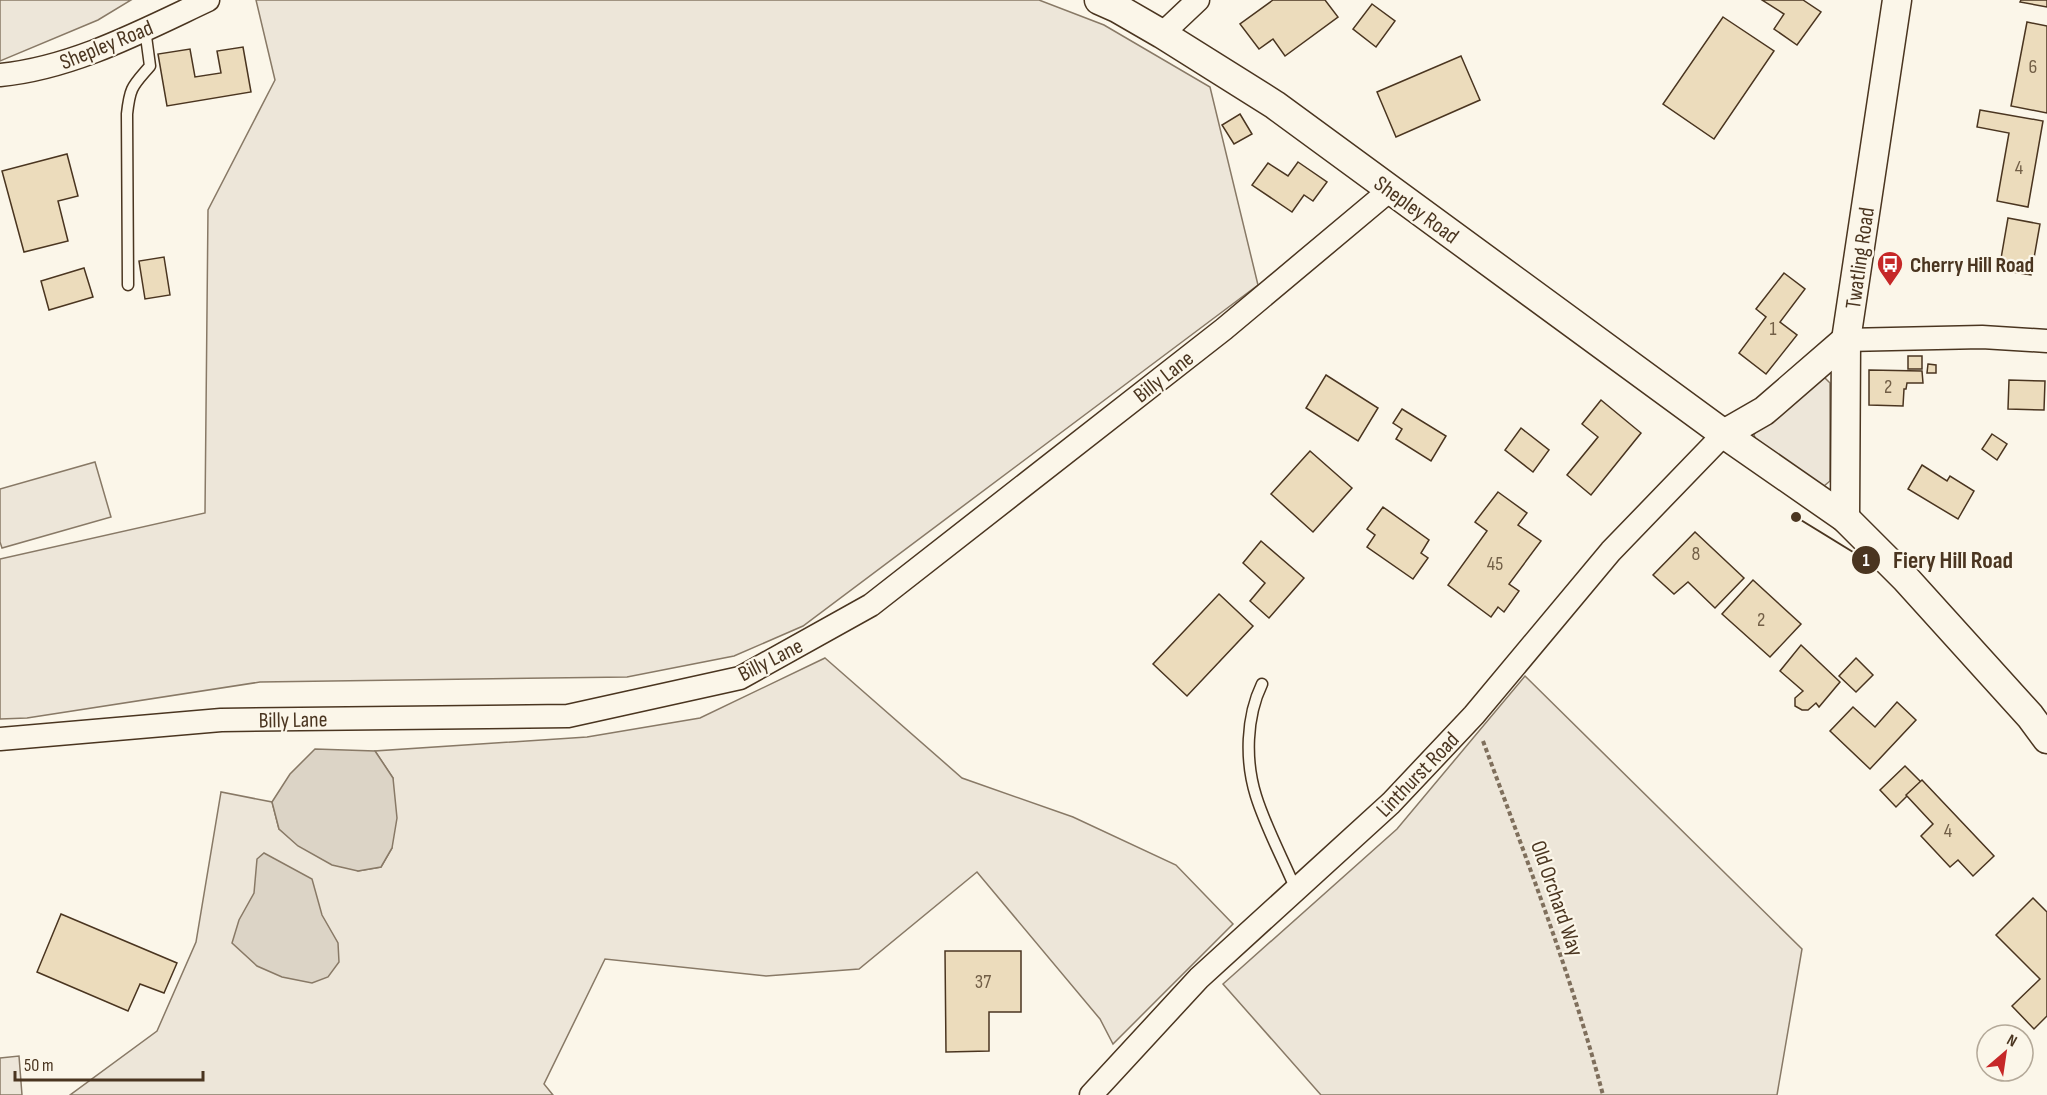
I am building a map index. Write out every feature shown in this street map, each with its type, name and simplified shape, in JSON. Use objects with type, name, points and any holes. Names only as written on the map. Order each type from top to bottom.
[{"type":"street","name":"Shepley Road","points":[[0,75],[52,66],[145,30],[208,0]]},
{"type":"street","points":[[1162,34],[1198,0]]},
{"type":"street","name":"Twatling Road","points":[[1845,518],[1846,340],[1897,0]]},
{"type":"street","name":"Shepley Road","points":[[1113,3],[1275,105],[1724,434],[1845,518],[1906,579],[2030,716],[2047,739]]},
{"type":"street","name":"Billy Lane","points":[[0,739],[221,720],[568,716],[740,678],[871,605],[1224,329],[1390,190]]},
{"type":"street","points":[[1724,434],[1764,411],[1846,340],[1982,337],[2047,341]]},
{"type":"street","name":"Linthurst Road","points":[[1091,1095],[1199,978],[1391,803],[1473,715],[1611,551],[1724,434]]},
{"type":"lane","points":[[128,285],[127,114],[130,91],[138,78],[150,66],[145,30]]},
{"type":"lane","points":[[1262,684],[1255,699],[1250,723],[1250,765],[1256,795],[1296,890]]},
{"type":"path","name":"Old Orchard Way","points":[[1473,715],[1545,911],[1586,1032],[1603,1095]]},
{"type":"shaded area","points":[[0,0],[131,0],[98,20],[0,61]]},
{"type":"shaded area","points":[[256,0],[1039,0],[1104,25],[1210,87],[1258,285],[803,626],[734,656],[627,677],[260,682],[27,718],[0,719],[0,559],[205,513],[208,210],[275,80]]},
{"type":"shaded area","points":[[1824,377],[1830,383],[1830,481],[1824,486],[1816,485],[1756,440],[1754,435],[1757,429]]},
{"type":"shaded area","points":[[95,462],[111,517],[2,548],[0,489]]},
{"type":"shaded area","points":[[825,658],[962,778],[1073,817],[1176,865],[1233,924],[1113,1044],[1100,1019],[977,872],[859,969],[766,976],[605,959],[544,1084],[553,1095],[70,1095],[157,1031],[196,942],[221,792],[272,802],[279,829],[358,871],[381,867],[392,848],[393,778],[375,751],[587,737],[700,718]]},
{"type":"shaded area","points":[[1525,676],[1802,949],[1777,1095],[1321,1095],[1223,984],[1397,829]]},
{"type":"shaded area","points":[[315,749],[375,751],[393,778],[397,818],[392,848],[381,867],[358,871],[332,865],[298,846],[279,829],[272,802],[290,774]]},
{"type":"shaded area","points":[[264,853],[312,879],[322,915],[338,943],[339,962],[328,977],[312,983],[282,977],[257,966],[232,943],[239,920],[254,893],[257,859]]},
{"type":"shaded area","points":[[19,1056],[22,1095],[0,1095],[0,1058]]},
{"type":"building","points":[[1273,0],[1325,0],[1338,17],[1285,56],[1273,39],[1259,49],[1240,24]]},
{"type":"building","points":[[1762,0],[1803,0],[1821,12],[1797,45],[1774,29],[1784,14]]},
{"type":"building","points":[[2021,0],[2047,0],[2047,7],[2020,2]]},
{"type":"building","points":[[1372,4],[1395,21],[1376,47],[1353,29]]},
{"type":"building","points":[[1723,17],[1774,51],[1714,139],[1663,104]]},
{"type":"building","points":[[2027,22],[2047,26],[2047,113],[2011,106]]},
{"type":"building","points":[[243,47],[251,92],[167,106],[158,54],[190,49],[195,77],[221,73],[217,51]]},
{"type":"building","points":[[1461,56],[1480,100],[1396,137],[1377,92]]},
{"type":"building","points":[[1980,110],[2043,121],[2028,207],[1997,201],[2009,133],[1977,127]]},
{"type":"building","points":[[1240,114],[1252,134],[1234,144],[1222,125]]},
{"type":"building","points":[[67,154],[78,196],[58,201],[68,241],[24,252],[2,171]]},
{"type":"building","points":[[1298,162],[1327,182],[1313,201],[1304,195],[1292,212],[1252,185],[1268,163],[1288,176]]},
{"type":"building","points":[[2008,218],[2040,224],[2031,275],[1999,270]]},
{"type":"building","points":[[164,257],[170,295],[145,299],[139,261]]},
{"type":"building","points":[[84,268],[93,297],[49,310],[41,281]]},
{"type":"building","points":[[1784,273],[1805,289],[1780,322],[1797,335],[1766,374],[1739,353],[1766,317],[1756,309]]},
{"type":"building","points":[[1908,356],[1922,356],[1922,369],[1908,369]]},
{"type":"building","points":[[1928,364],[1936,365],[1936,373],[1927,373]]},
{"type":"building","points":[[1869,370],[1922,371],[1923,383],[1907,383],[1904,389],[1903,406],[1869,405]]},
{"type":"building","points":[[1326,375],[1378,408],[1358,441],[1306,408]]},
{"type":"building","points":[[2009,380],[2045,381],[2044,410],[2008,409]]},
{"type":"building","points":[[1601,400],[1641,433],[1591,495],[1567,475],[1598,437],[1582,424]]},
{"type":"building","points":[[1402,409],[1446,436],[1431,461],[1396,439],[1402,429],[1393,423]]},
{"type":"building","points":[[1521,428],[1549,450],[1533,472],[1505,450]]},
{"type":"building","points":[[1992,434],[2007,444],[1997,460],[1982,449]]},
{"type":"building","points":[[1310,451],[1352,488],[1313,532],[1271,494]]},
{"type":"building","points":[[1922,465],[1947,481],[1950,476],[1974,491],[1958,519],[1908,489]]},
{"type":"building","points":[[1498,492],[1527,513],[1518,525],[1541,541],[1509,584],[1519,591],[1504,612],[1498,607],[1491,617],[1448,585],[1487,531],[1475,522]]},
{"type":"building","points":[[1383,507],[1429,540],[1421,553],[1428,558],[1413,579],[1367,547],[1375,535],[1367,529]]},
{"type":"building","points":[[1695,532],[1744,578],[1715,608],[1688,582],[1674,594],[1653,575]]},
{"type":"building","points":[[1261,541],[1304,578],[1269,618],[1250,601],[1265,583],[1243,563]]},
{"type":"building","points":[[1753,580],[1801,624],[1770,657],[1722,614]]},
{"type":"building","points":[[1219,594],[1253,626],[1187,696],[1153,664]]},
{"type":"building","points":[[1801,645],[1840,682],[1819,707],[1816,703],[1808,710],[1795,706],[1795,698],[1803,691],[1780,671]]},
{"type":"building","points":[[1856,658],[1873,675],[1856,692],[1839,676]]},
{"type":"building","points":[[1897,702],[1916,720],[1870,769],[1830,731],[1853,707],[1875,727]]},
{"type":"building","points":[[1905,766],[1921,782],[1896,807],[1880,790]]},
{"type":"building","points":[[1922,780],[1994,856],[1973,876],[1958,860],[1950,867],[1921,836],[1933,824],[1906,795]]},
{"type":"building","points":[[2033,898],[2047,912],[2047,1016],[2035,1028],[2035,1023],[2028,1023],[2012,1006],[2040,979],[1996,935]]},
{"type":"building","points":[[61,914],[177,963],[164,993],[140,984],[128,1011],[37,972]]},
{"type":"building","points":[[945,951],[1021,951],[1021,1012],[989,1012],[989,1051],[946,1052]]},
{"type":"place","name":"Cherry Hill Road","points":[[1890,287]]},
{"type":"place","name":"Fiery Hill Road","points":[[1796,517]]}]
